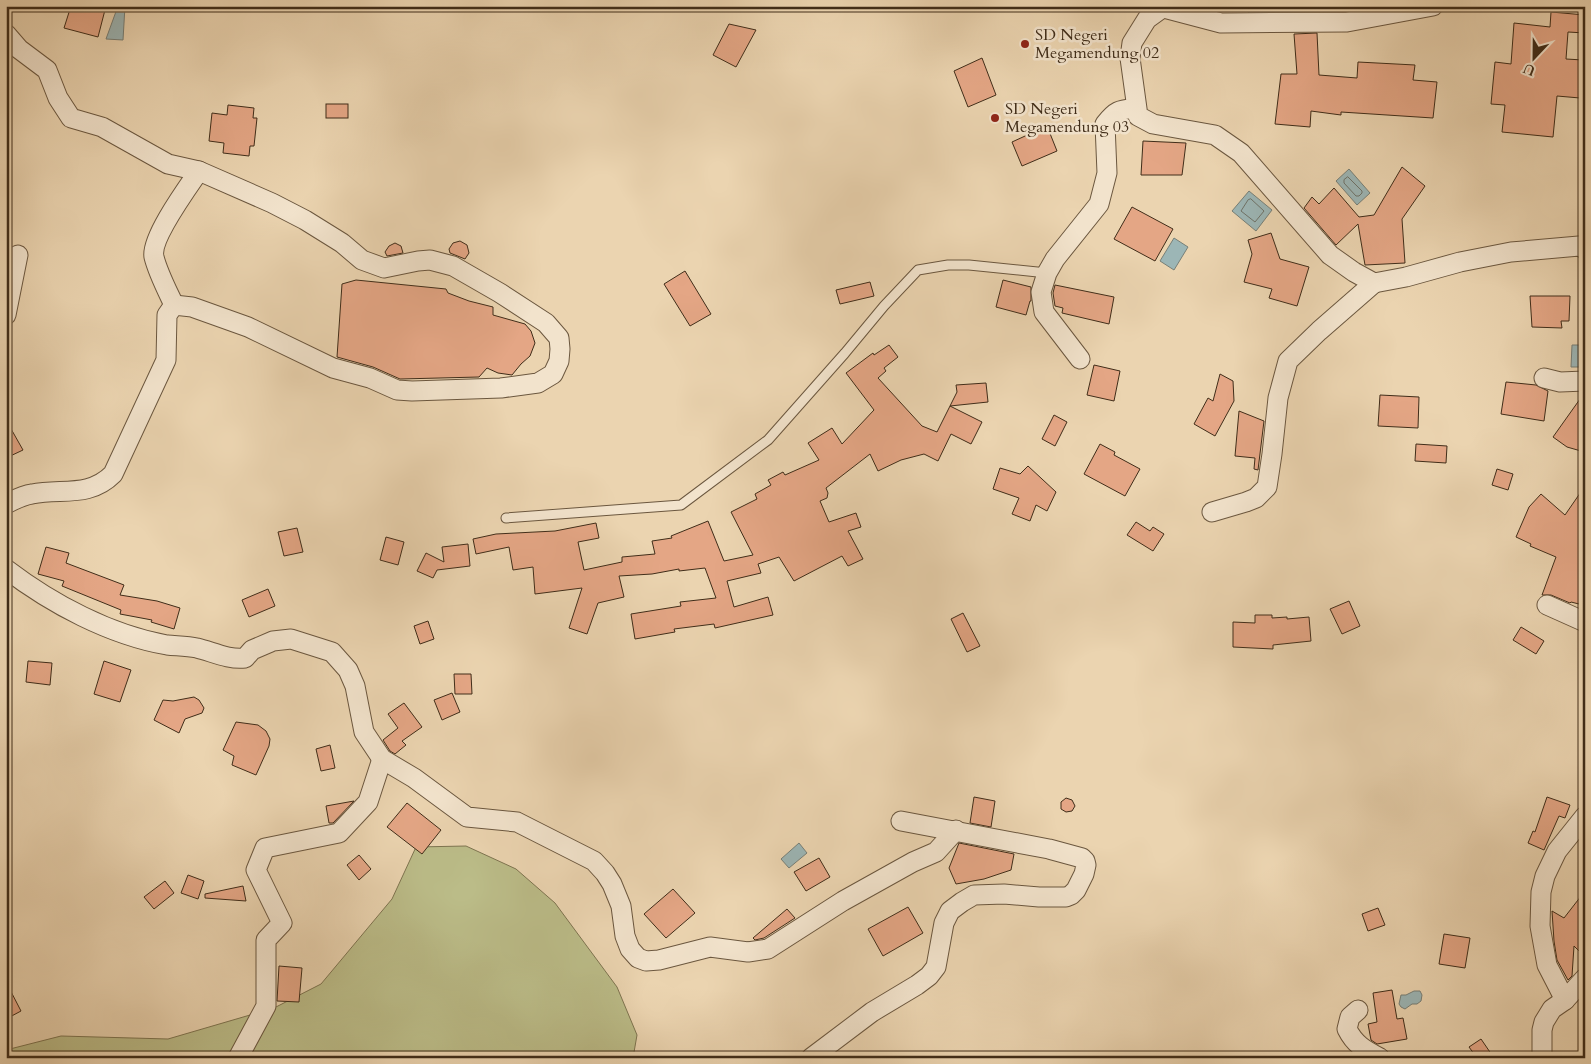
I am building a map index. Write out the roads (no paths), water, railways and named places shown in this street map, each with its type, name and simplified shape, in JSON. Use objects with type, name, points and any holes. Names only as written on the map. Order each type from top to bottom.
[{"type":"street","points":[[1374,282],[1354,272],[1330,255],[1241,153],[1215,135],[1153,124],[1138,116],[1130,58],[1132,43],[1147,19],[1165,7],[1221,23],[1347,22],[1433,6]]},
{"type":"street","points":[[6,34],[19,48],[47,70],[58,98],[71,118],[102,128],[168,164],[199,171],[305,220],[342,243],[362,260],[384,268],[430,260],[453,266],[500,293],[546,323],[559,338],[559,361],[554,374],[538,383],[501,388],[397,390],[370,378],[333,368],[248,327],[192,307],[174,304]]},
{"type":"street","points":[[1080,359],[1044,312],[1041,292],[1047,273],[1055,260],[1099,204],[1107,173],[1105,124],[1119,110],[1136,108]]},
{"type":"street","points":[[174,304],[154,257],[154,248],[174,208],[199,171]]},
{"type":"street","points":[[1212,512],[1256,498],[1267,487],[1278,398],[1288,361],[1319,330],[1374,282],[1406,277],[1460,262],[1511,252],[1579,246],[1585,249]]},
{"type":"street","points":[[6,315],[18,255]]},
{"type":"street","points":[[6,504],[30,494],[73,492],[93,487],[105,482],[113,474],[166,360],[167,315],[174,304]]},
{"type":"street","points":[[1544,378],[1560,382],[1585,381]]},
{"type":"street","points":[[6,569],[65,608],[117,631],[166,645],[196,648],[235,659],[245,658],[252,650],[273,641],[292,640],[332,652],[348,670],[355,686],[364,732],[382,760],[414,778],[467,817],[517,822],[594,860],[612,884],[621,906],[624,936],[630,949],[638,958],[646,961],[659,960],[710,947],[748,952],[768,950],[843,901],[913,862],[936,852],[956,830]]},
{"type":"street","points":[[1547,605],[1585,622]]},
{"type":"street","points":[[238,1058],[266,1006],[266,940],[282,923],[256,870],[265,848],[339,833],[368,802],[382,760]]},
{"type":"street","points":[[1565,1000],[1547,965],[1540,926],[1541,892],[1545,876],[1557,851],[1585,816]]},
{"type":"street","points":[[811,1058],[872,1012],[929,976],[936,966],[944,923],[950,912],[962,902],[974,895],[1004,894],[1039,898],[1066,897],[1076,890],[1084,874],[1086,866],[1082,858],[1049,849],[902,821]]},
{"type":"street","points":[[1542,1058],[1542,1030],[1544,1022],[1552,1009],[1565,1000],[1585,978]]},
{"type":"street","points":[[1358,1010],[1350,1017],[1347,1029],[1350,1036],[1362,1049],[1380,1058]]},
{"type":"lane","points":[[506,518],[681,505],[768,440],[884,306],[918,270],[948,265],[969,265],[1047,273]]},
{"type":"water","points":[[118,6],[125,6],[123,40],[106,39]]},
{"type":"water","points":[[1248,6],[1299,6],[1299,10],[1249,18]]},
{"type":"water","points":[[1349,169],[1370,193],[1357,205],[1336,181]]},
{"type":"water","points":[[1249,191],[1272,210],[1256,231],[1232,211]]},
{"type":"water","points":[[1174,238],[1188,247],[1174,270],[1160,261]]},
{"type":"water","points":[[1572,345],[1585,345],[1585,367],[1571,367]]},
{"type":"water","points":[[799,843],[807,853],[789,868],[781,859]]},
{"type":"water","points":[[1420,991],[1422,995],[1421,1001],[1405,1009],[1401,1007],[1399,1004],[1401,995]]},
{"type":"place","name":"SD Negeri Megamendung 02","points":[[1025,44]]},
{"type":"place","name":"SD Negeri Megamendung 03","points":[[995,118]]}]
